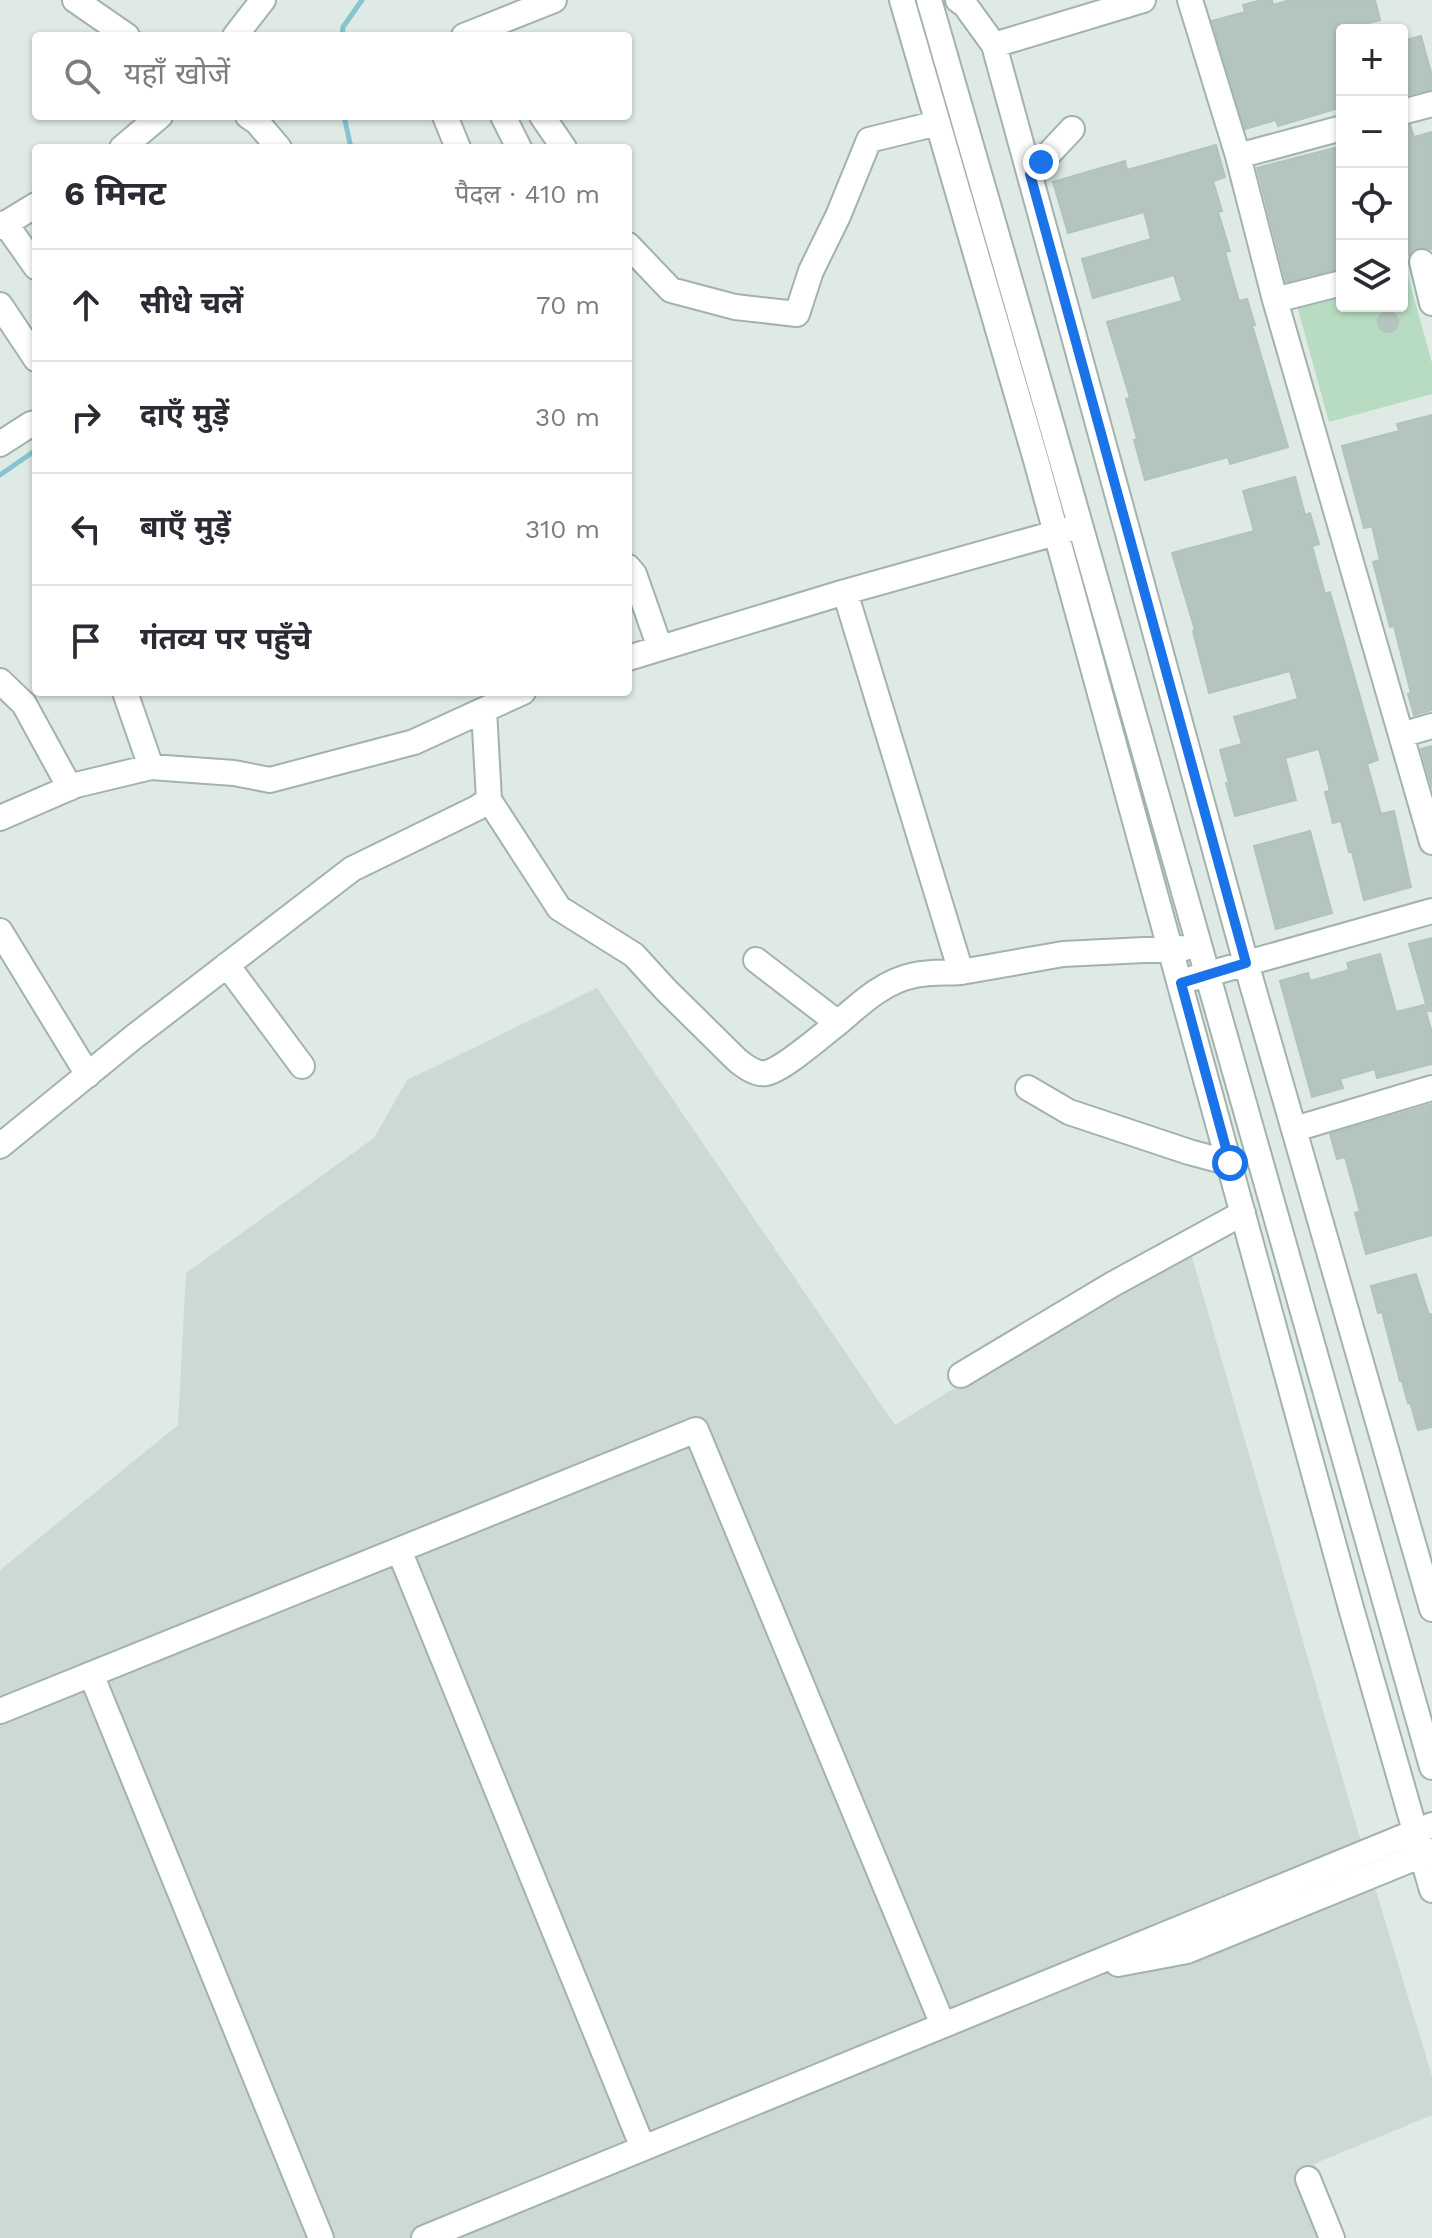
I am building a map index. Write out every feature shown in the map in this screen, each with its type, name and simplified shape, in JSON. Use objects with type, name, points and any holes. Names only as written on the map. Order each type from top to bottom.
[{"type":"street","points":[[75,0],[121,32]]},
{"type":"street","points":[[238,32],[263,0]]},
{"type":"street","points":[[474,32],[554,0]]},
{"type":"street","points":[[902,0],[1056,532],[1351,1608],[1423,1828],[1432,1890]]},
{"type":"street","points":[[929,0],[1432,1767]]},
{"type":"street","points":[[958,0],[994,45],[1246,963],[1432,1609]]},
{"type":"street","points":[[994,45],[1092,8],[1143,0]]},
{"type":"street","points":[[1190,0],[1238,156],[1275,300],[1432,842]]},
{"type":"street","points":[[1408,110],[1432,104]]},
{"type":"street","points":[[127,144],[155,120]]},
{"type":"street","points":[[254,120],[276,144]]},
{"type":"street","points":[[447,120],[456,144]]},
{"type":"street","points":[[505,120],[517,144]]},
{"type":"street","points":[[545,120],[561,144]]},
{"type":"street","points":[[632,249],[671,290],[735,307],[797,314],[811,271],[838,216],[869,140],[938,123]]},
{"type":"street","points":[[1030,174],[1072,129]]},
{"type":"street","points":[[1238,156],[1336,130]]},
{"type":"street","points":[[32,207],[2,225],[32,262]]},
{"type":"street","points":[[1419,263],[1432,303]]},
{"type":"street","points":[[1275,300],[1336,285]]},
{"type":"street","points":[[0,305],[32,353]]},
{"type":"street","points":[[0,444],[32,425]]},
{"type":"street","points":[[632,657],[845,592],[1081,527]]},
{"type":"street","points":[[632,572],[660,648]]},
{"type":"street","points":[[845,592],[961,972]]},
{"type":"street","points":[[0,681],[24,704],[70,788]]},
{"type":"street","points":[[126,696],[151,767]]},
{"type":"street","points":[[0,818],[70,788],[151,767],[234,773],[270,780],[414,742],[514,696]]},
{"type":"street","points":[[484,710],[489,800],[559,908],[634,955],[676,1001],[744,1066],[763,1074],[777,1069],[872,993],[915,975],[961,972],[1063,954],[1170,950],[1200,945]]},
{"type":"street","points":[[1401,735],[1432,726]]},
{"type":"street","points":[[0,1146],[352,869],[489,800]]},
{"type":"street","points":[[1181,983],[1432,911]]},
{"type":"street","points":[[0,931],[88,1075]]},
{"type":"street","points":[[756,960],[838,1023]]},
{"type":"street","points":[[227,965],[302,1066]]},
{"type":"street","points":[[1028,1088],[1069,1112],[1230,1163]]},
{"type":"street","points":[[1295,1129],[1432,1088]]},
{"type":"street","points":[[961,1375],[1113,1284],[1243,1213]]},
{"type":"street","points":[[0,1711],[696,1430],[943,2025]]},
{"type":"street","points":[[399,1550],[643,2148]]},
{"type":"street","points":[[91,1674],[321,2238]]},
{"type":"street","points":[[424,2238],[1423,1828]]},
{"type":"street","points":[[1069,1973],[1187,1951],[1427,1853]]},
{"type":"street","points":[[1308,2179],[1332,2238]]},
{"type":"shaded area","points":[[597,988],[895,1425],[1188,1243],[1432,2076],[1432,2115],[1314,2164],[1345,2238],[0,2238],[0,1570],[178,1425],[186,1273],[374,1138],[407,1080]]},
{"type":"green space","points":[[1408,276],[1432,363],[1432,394],[1329,422],[1297,306],[1336,296],[1336,312],[1408,312]]},
{"type":"building","points":[[1262,0],[1272,0],[1273,5],[1290,0],[1375,0],[1380,20],[1365,24],[1336,24],[1336,109],[1278,126],[1276,120],[1245,129],[1212,21],[1245,12],[1243,5]]},
{"type":"building","points":[[1421,36],[1432,76],[1432,89],[1408,95],[1408,39]]},
{"type":"building","points":[[1408,126],[1414,137],[1432,132],[1432,249],[1418,248],[1408,255],[1408,168]]},
{"type":"building","points":[[1216,145],[1225,177],[1213,181],[1222,211],[1218,212],[1230,251],[1225,252],[1239,301],[1247,299],[1288,447],[1230,464],[1228,457],[1145,480],[1126,399],[1130,398],[1107,322],[1182,301],[1174,275],[1093,298],[1082,259],[1151,239],[1144,212],[1068,233],[1053,182],[1125,161],[1127,170]]},
{"type":"building","points":[[1336,148],[1336,270],[1286,282],[1257,168]]},
{"type":"building","points":[[1384,313],[1392,313],[1397,318],[1397,326],[1392,331],[1384,331],[1379,326],[1379,318]]},
{"type":"building","points":[[1432,415],[1432,710],[1414,715],[1394,626],[1390,627],[1373,562],[1380,560],[1372,526],[1364,528],[1342,446],[1399,431],[1397,424]]},
{"type":"building","points":[[1295,477],[1305,515],[1310,513],[1319,544],[1312,546],[1325,594],[1330,592],[1378,760],[1367,764],[1381,814],[1394,811],[1411,887],[1364,900],[1341,821],[1333,823],[1325,792],[1330,791],[1319,749],[1285,758],[1296,800],[1235,816],[1220,750],[1242,744],[1234,717],[1298,699],[1290,671],[1209,693],[1195,630],[1172,553],[1254,531],[1243,491]]},
{"type":"building","points":[[1432,746],[1432,788],[1421,749]]},
{"type":"building","points":[[1310,831],[1332,913],[1276,929],[1254,846]]},
{"type":"building","points":[[1432,938],[1432,1011],[1428,1011],[1409,944]]},
{"type":"building","points":[[1380,954],[1396,1012],[1424,1005],[1432,1033],[1432,1064],[1377,1078],[1375,1069],[1340,1079],[1343,1088],[1312,1097],[1280,981],[1308,973],[1310,981],[1349,970],[1347,963]]},
{"type":"building","points":[[1432,1104],[1432,1235],[1366,1254],[1355,1213],[1360,1211],[1345,1157],[1337,1159],[1330,1134]]},
{"type":"building","points":[[1416,1274],[1429,1315],[1432,1314],[1432,1427],[1418,1430],[1371,1286]]},
{"type":"waterway","points":[[342,32],[362,0]]},
{"type":"waterway","points":[[345,120],[350,144]]},
{"type":"waterway","points":[[0,475],[32,453]]},
{"type":"route","points":[[1041,162],[1030,174],[1246,963],[1181,983],[1230,1163]]}]
